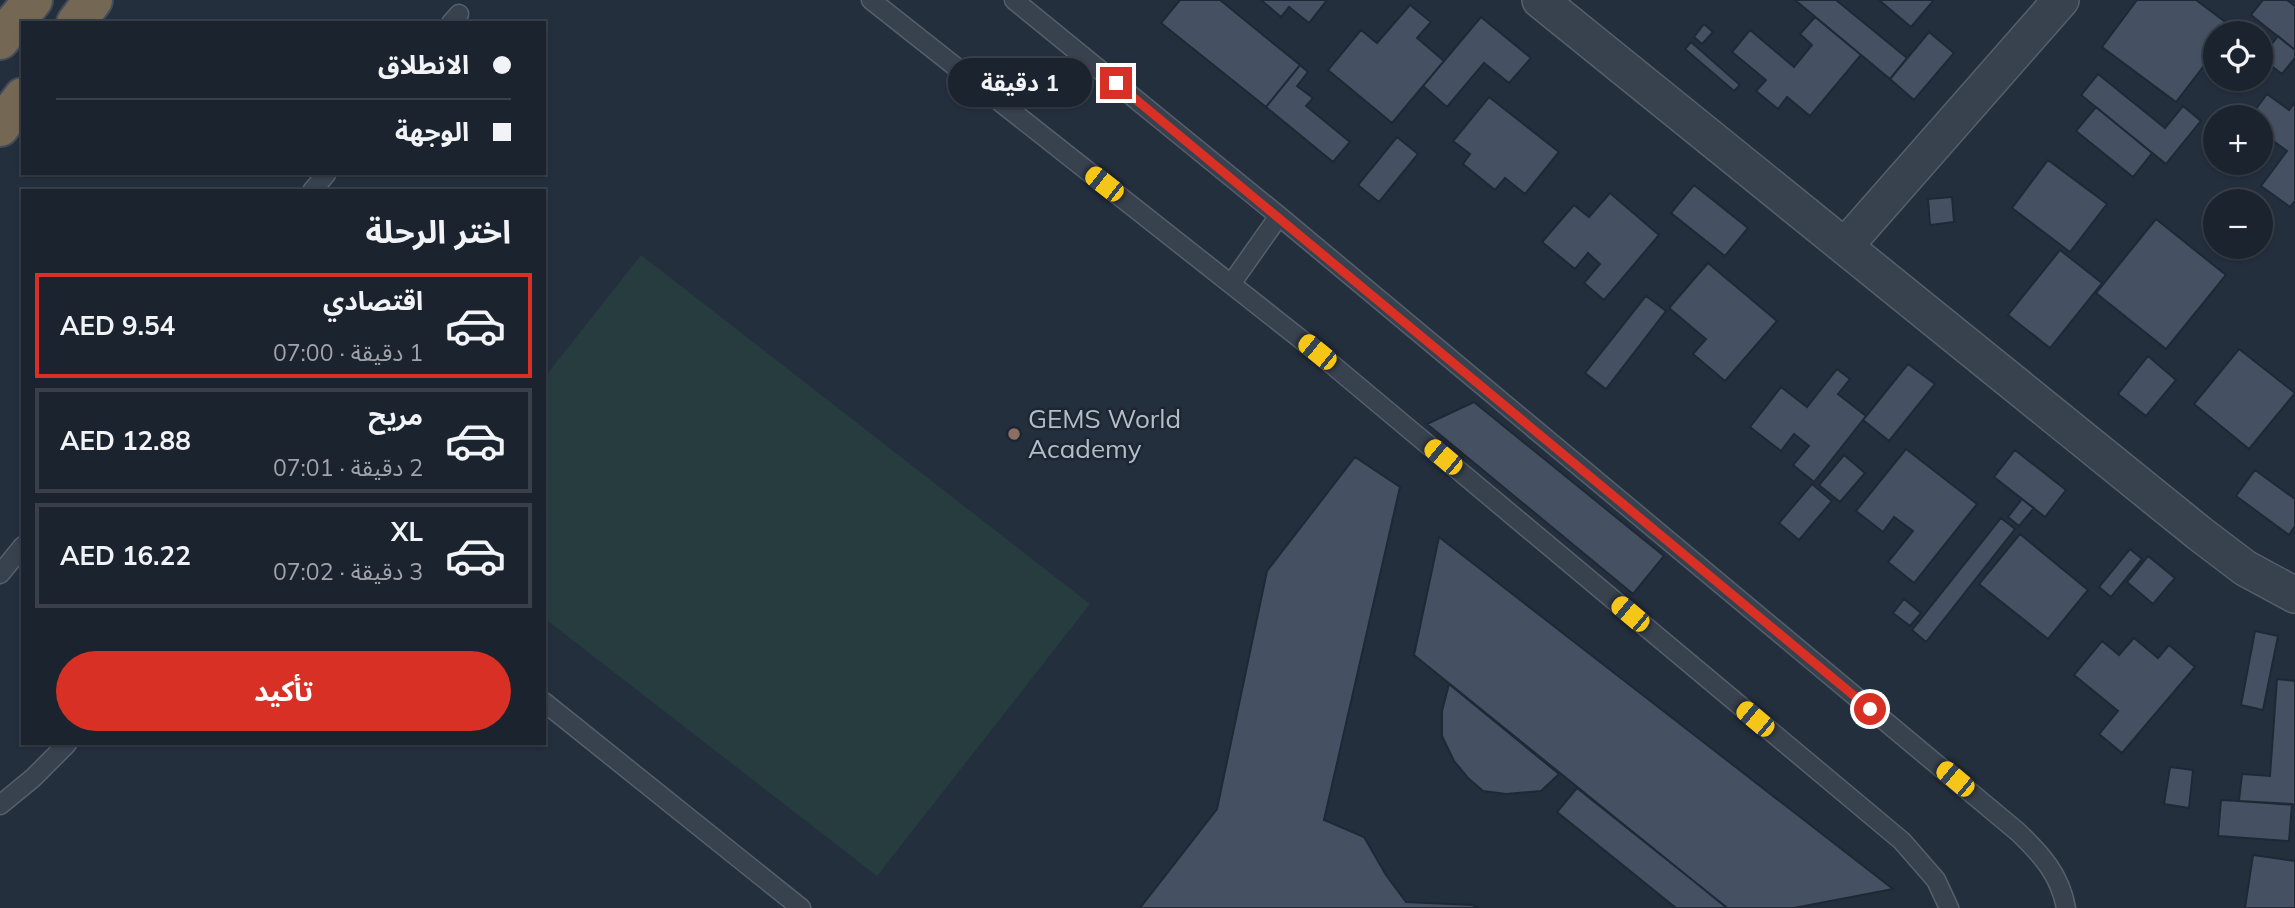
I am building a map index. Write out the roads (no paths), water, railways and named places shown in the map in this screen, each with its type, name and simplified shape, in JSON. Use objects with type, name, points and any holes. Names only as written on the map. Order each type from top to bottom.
[{"type":"highway","points":[[0,40],[33,0]]},
{"type":"highway","points":[[77,21],[93,0]]},
{"type":"highway","points":[[0,127],[21,100]]},
{"type":"street","points":[[1540,0],[2208,540],[2245,568],[2295,595]]},
{"type":"street","points":[[1845,246],[2061,0]]},
{"type":"lane","points":[[871,0],[1328,361],[1902,841],[1936,880],[1950,908]]},
{"type":"lane","points":[[1014,0],[1279,216],[2018,832],[2056,874],[2066,908]]},
{"type":"lane","points":[[315,189],[325,175]]},
{"type":"lane","points":[[1231,284],[1279,216]]},
{"type":"lane","points":[[0,574],[21,548]]},
{"type":"lane","points":[[546,704],[801,908]]},
{"type":"lane","points":[[0,805],[33,778],[66,745]]},
{"type":"place","name":"GEMS World Academy","points":[[1014,434]]}]
